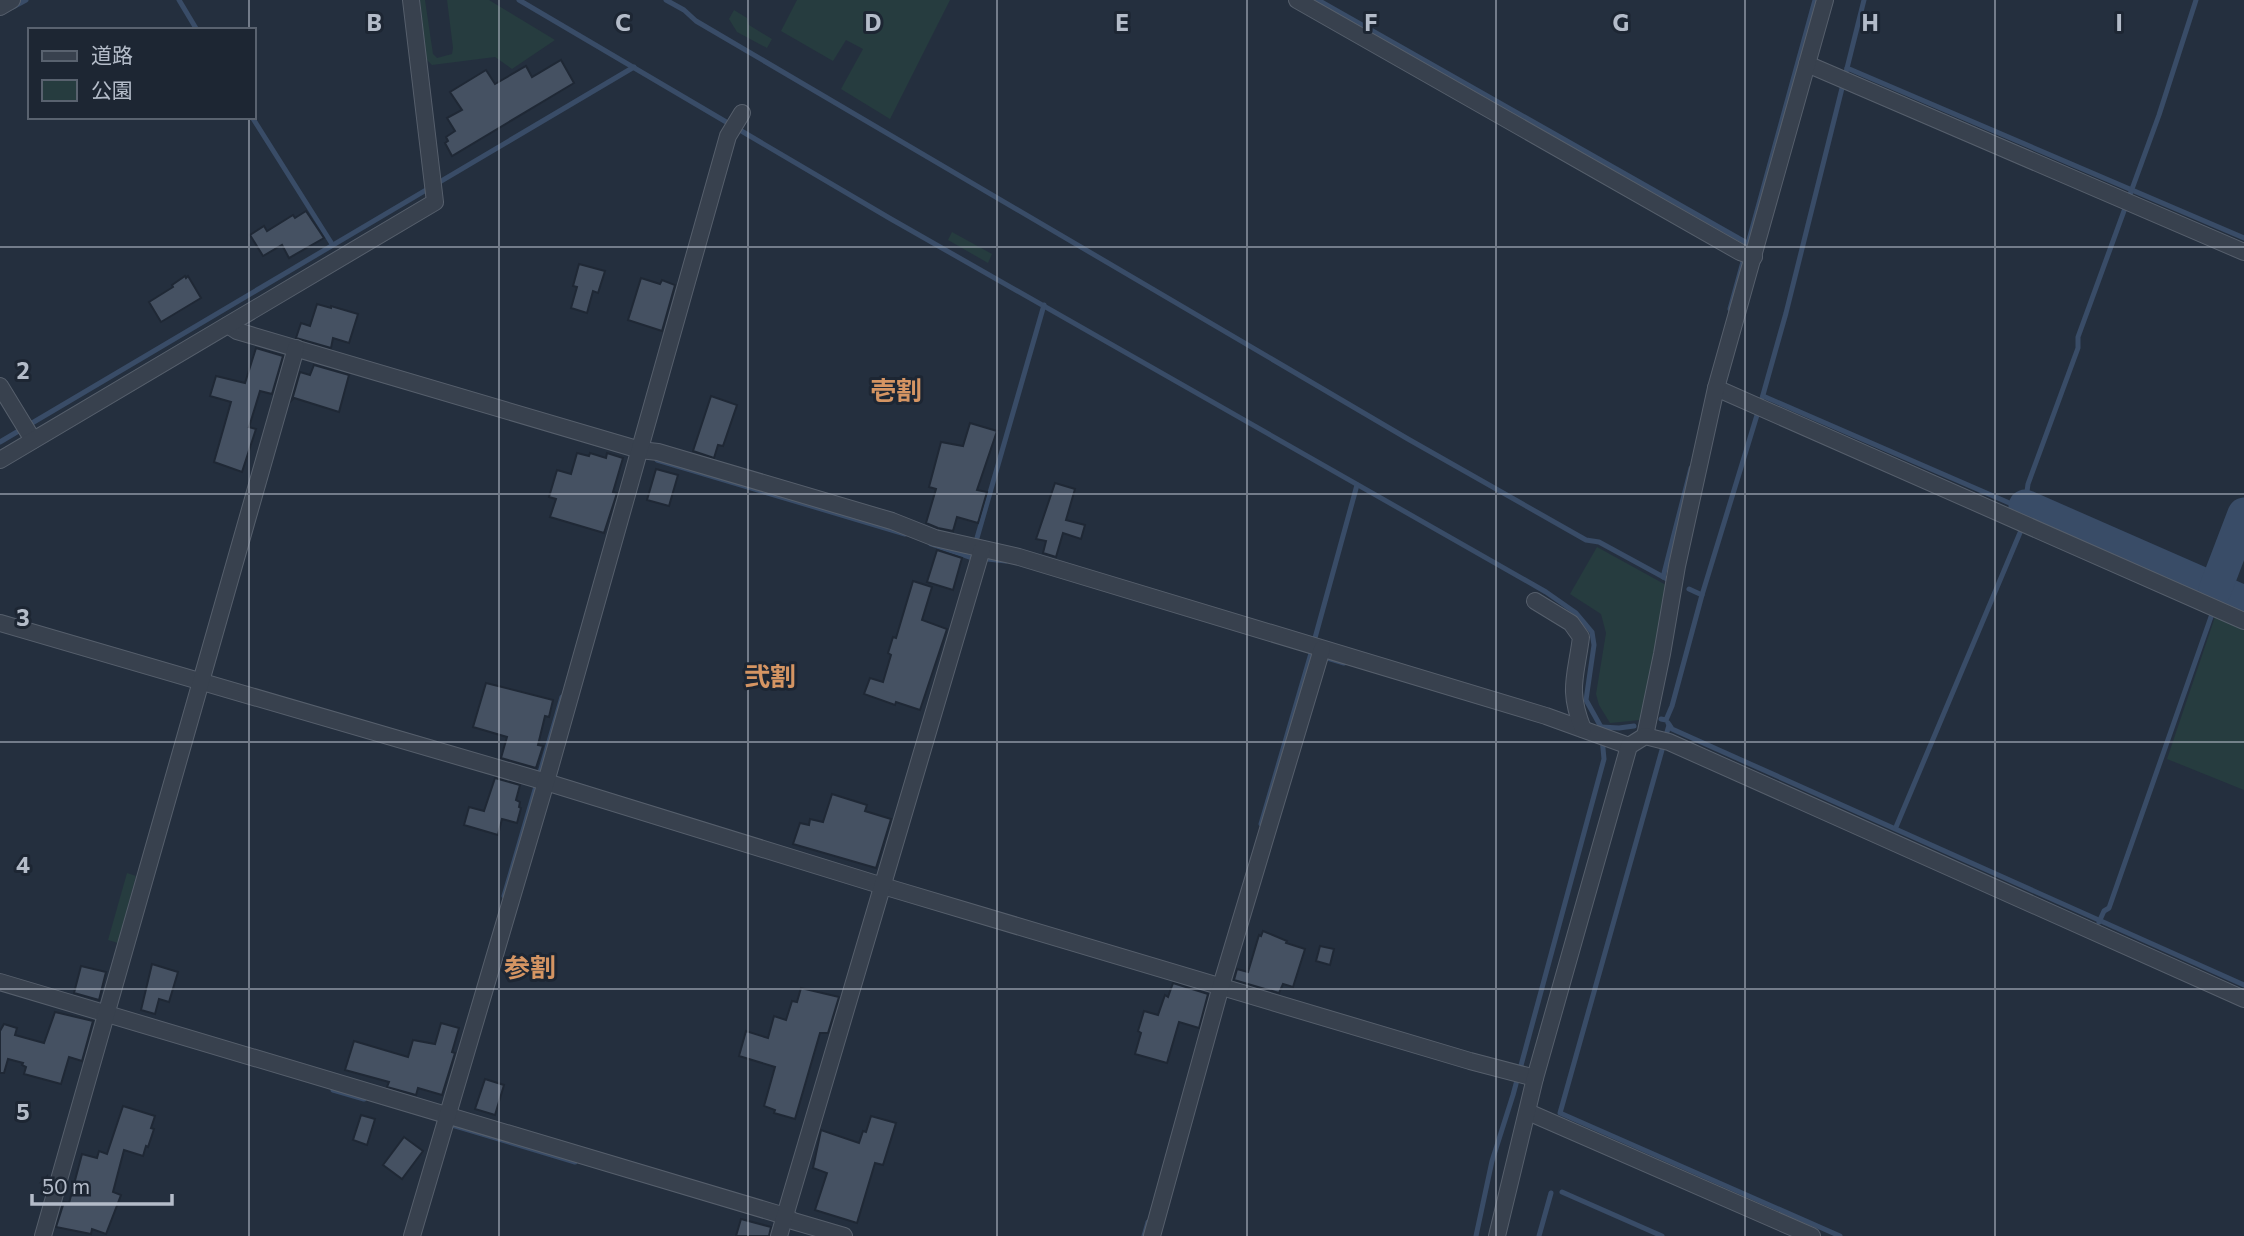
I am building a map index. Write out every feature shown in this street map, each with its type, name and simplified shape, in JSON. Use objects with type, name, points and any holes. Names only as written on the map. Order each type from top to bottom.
[{"type":"street","points":[[0,7],[12,0]]},
{"type":"street","points":[[0,460],[27,431],[228,325],[435,202],[411,0]]},
{"type":"street","points":[[1297,0],[1748,255]]},
{"type":"street","points":[[1658,739],[1662,654],[1677,566],[1716,388],[1748,255],[1825,0]]},
{"type":"street","points":[[1807,64],[2244,252]]},
{"type":"street","points":[[412,1236],[539,780],[737,122]]},
{"type":"street","points":[[228,325],[295,353],[640,450],[658,452],[892,521],[980,557],[1019,557],[1321,654],[1587,730],[1629,746],[1658,739],[2244,999]]},
{"type":"street","points":[[43,1236],[198,683],[295,353]]},
{"type":"street","points":[[0,386],[27,431]]},
{"type":"street","points":[[1716,388],[2244,621]]},
{"type":"street","points":[[779,1236],[980,557]]},
{"type":"street","points":[[1535,601],[1571,623],[1581,637],[1572,694],[1575,709],[1587,730]]},
{"type":"street","points":[[0,623],[198,683],[539,780],[883,886],[1525,1075]]},
{"type":"street","points":[[1152,1236],[1221,986],[1321,654]]},
{"type":"street","points":[[1497,1236],[1528,1112],[1525,1075],[1629,746]]},
{"type":"street","points":[[0,982],[105,1018],[446,1116],[845,1236]]},
{"type":"street","points":[[1528,1112],[1812,1236]]},
{"type":"green space","points":[[420,0],[425,0],[433,54],[437,58],[452,54],[447,0],[489,0],[555,40],[512,69],[495,57],[432,65],[426,59]]},
{"type":"green space","points":[[797,0],[950,0],[890,119],[841,89],[863,49],[846,40],[833,61],[781,31]]},
{"type":"green space","points":[[734,10],[747,18],[749,25],[772,39],[767,48],[737,32],[729,19]]},
{"type":"green space","points":[[952,232],[992,254],[988,263],[948,240]]},
{"type":"green space","points":[[1597,547],[1666,585],[1656,657],[1640,720],[1610,723],[1599,705],[1596,694],[1606,633],[1601,614],[1570,594]]},
{"type":"green space","points":[[2216,614],[2244,625],[2244,790],[2167,759]]},
{"type":"green space","points":[[127,873],[136,876],[118,943],[108,940]]},
{"type":"building","points":[[561,60],[574,83],[452,156],[445,143],[448,141],[446,137],[455,131],[447,118],[462,110],[450,92],[486,70],[495,84],[526,66],[532,77]]},
{"type":"building","points":[[306,211],[324,238],[289,258],[282,245],[263,256],[250,235],[264,226],[267,231],[293,215],[295,218]]},
{"type":"building","points":[[579,264],[605,271],[598,293],[593,291],[587,313],[571,308],[577,287],[573,286]]},
{"type":"building","points":[[188,276],[201,298],[161,322],[149,302]]},
{"type":"building","points":[[641,278],[660,284],[662,280],[675,285],[662,331],[628,320]]},
{"type":"building","points":[[317,304],[358,314],[349,343],[333,338],[331,348],[296,338],[301,323],[310,326]]},
{"type":"building","points":[[256,348],[283,356],[272,394],[260,391],[249,427],[256,429],[242,472],[214,462],[231,402],[210,396],[216,376],[245,383]]},
{"type":"building","points":[[314,365],[349,375],[339,412],[294,398],[292,400],[300,372],[310,375]]},
{"type":"building","points":[[711,396],[737,405],[723,446],[718,445],[714,458],[693,451]]},
{"type":"building","points":[[970,423],[997,431],[977,490],[987,492],[978,523],[957,517],[953,531],[938,528],[926,523],[936,489],[929,487],[941,442],[963,446]]},
{"type":"building","points":[[577,453],[589,456],[590,453],[606,458],[607,453],[623,458],[613,492],[617,493],[604,533],[550,517],[556,499],[549,497],[557,470],[571,474]]},
{"type":"building","points":[[656,469],[678,475],[669,506],[647,500]]},
{"type":"building","points":[[1055,483],[1075,489],[1066,520],[1085,525],[1081,539],[1063,533],[1056,557],[1043,553],[1046,541],[1036,539]]},
{"type":"building","points":[[937,550],[962,558],[953,590],[927,582]]},
{"type":"building","points":[[913,581],[932,587],[922,620],[947,629],[920,710],[864,694],[870,678],[883,682],[891,655],[888,653],[893,637],[896,638]]},
{"type":"building","points":[[486,683],[553,700],[549,717],[545,716],[538,745],[543,746],[536,768],[501,758],[507,737],[473,727]]},
{"type":"building","points":[[495,778],[520,785],[516,800],[520,802],[521,808],[517,823],[502,819],[498,835],[464,825],[469,807],[484,811]]},
{"type":"building","points":[[832,794],[867,805],[865,811],[891,819],[876,868],[793,844],[800,823],[809,825],[810,819],[823,822]]},
{"type":"building","points":[[1263,931],[1305,949],[1293,987],[1283,984],[1279,993],[1234,980],[1237,969],[1248,972],[1259,935],[1261,936]]},
{"type":"building","points":[[1320,946],[1334,949],[1330,965],[1316,961]]},
{"type":"building","points":[[152,964],[178,972],[169,1002],[159,999],[155,1014],[141,1010]]},
{"type":"building","points":[[81,966],[106,972],[99,1000],[74,993]]},
{"type":"building","points":[[1173,983],[1208,994],[1199,1028],[1179,1022],[1167,1063],[1135,1054],[1144,1011],[1158,1015],[1165,995],[1168,997]]},
{"type":"building","points":[[801,988],[839,997],[828,1033],[820,1033],[795,1119],[774,1113],[775,1110],[764,1106],[775,1067],[739,1056],[746,1031],[768,1038],[774,1016],[786,1020],[792,1001],[797,1002]]},
{"type":"building","points":[[55,1012],[93,1021],[82,1061],[69,1057],[61,1084],[24,1074],[26,1067],[23,1063],[8,1059],[4,1073],[0,1073],[0,1031],[4,1024],[17,1028],[15,1035],[44,1043]]},
{"type":"building","points":[[441,1023],[459,1028],[452,1052],[455,1053],[442,1095],[418,1088],[416,1095],[387,1087],[389,1082],[345,1070],[354,1041],[408,1057],[413,1040],[435,1044]]},
{"type":"building","points":[[485,1079],[504,1085],[495,1115],[475,1109]]},
{"type":"building","points":[[123,1106],[155,1116],[151,1128],[154,1129],[143,1156],[124,1150],[113,1192],[121,1195],[106,1234],[92,1229],[91,1234],[56,1227],[64,1202],[69,1203],[82,1154],[97,1158],[99,1151],[107,1154]]},
{"type":"building","points":[[361,1115],[375,1119],[367,1145],[353,1140]]},
{"type":"building","points":[[871,1116],[896,1123],[883,1165],[875,1163],[857,1223],[815,1210],[827,1173],[813,1168],[821,1130],[859,1143]]},
{"type":"building","points":[[404,1137],[423,1151],[402,1179],[383,1165]]},
{"type":"building","points":[[741,1219],[771,1227],[769,1236],[736,1236]]},
{"type":"waterway","points":[[13,7],[26,0]]},
{"type":"waterway","points":[[179,0],[196,28]]},
{"type":"waterway","points":[[519,0],[891,219],[1546,592],[1576,613],[1592,632],[1594,645],[1586,700],[1601,727],[1604,759],[1513,1095],[1492,1161],[1476,1236]]},
{"type":"waterway","points":[[666,0],[684,10],[696,21],[1408,439],[1586,540],[1599,542],[1667,579]]},
{"type":"waterway","points":[[1318,0],[1747,243]]},
{"type":"waterway","points":[[1730,309],[1815,0]]},
{"type":"waterway","points":[[1661,719],[1666,720],[1672,706],[1702,595],[1761,402],[1786,313],[1864,0]]},
{"type":"waterway","points":[[1896,827],[2022,528],[2028,484],[2159,115],[2196,0]]},
{"type":"waterway","points":[[0,442],[634,67]]},
{"type":"waterway","points":[[1847,68],[2244,238]]},
{"type":"waterway","points":[[253,119],[332,244]]},
{"type":"waterway","points":[[977,538],[1044,305]]},
{"type":"waterway","points":[[1763,396],[2014,505],[2025,506]]},
{"type":"waterway","points":[[657,460],[905,534]]},
{"type":"waterway","points":[[1663,577],[1691,468]]},
{"type":"waterway","points":[[1315,638],[1357,485]]},
{"type":"waterway","points":[[2025,506],[2244,602]]},
{"type":"waterway","points":[[2215,590],[2244,514]]},
{"type":"waterway","points":[[931,544],[969,557],[1006,561]]},
{"type":"waterway","points":[[1689,589],[1702,595]]},
{"type":"waterway","points":[[2099,922],[2104,911],[2109,908],[2212,614],[2215,590]]},
{"type":"waterway","points":[[1261,824],[1312,650]]},
{"type":"waterway","points":[[1324,657],[1344,663]]},
{"type":"waterway","points":[[504,896],[562,697]]},
{"type":"waterway","points":[[1668,723],[1672,729],[2244,985]]},
{"type":"waterway","points":[[1669,725],[1560,1113],[1840,1236]]},
{"type":"waterway","points":[[1601,727],[1634,726]]},
{"type":"waterway","points":[[333,1090],[364,1099]]},
{"type":"waterway","points":[[452,1125],[575,1162]]},
{"type":"waterway","points":[[1562,1192],[1662,1236]]},
{"type":"waterway","points":[[1539,1236],[1551,1193]]},
{"type":"waterway","points":[[1144,1236],[1148,1222]]},
{"type":"district","name":"壱割","points":[[896,391]]},
{"type":"district","name":"弐割","points":[[770,677]]},
{"type":"district","name":"参割","points":[[530,968]]}]
